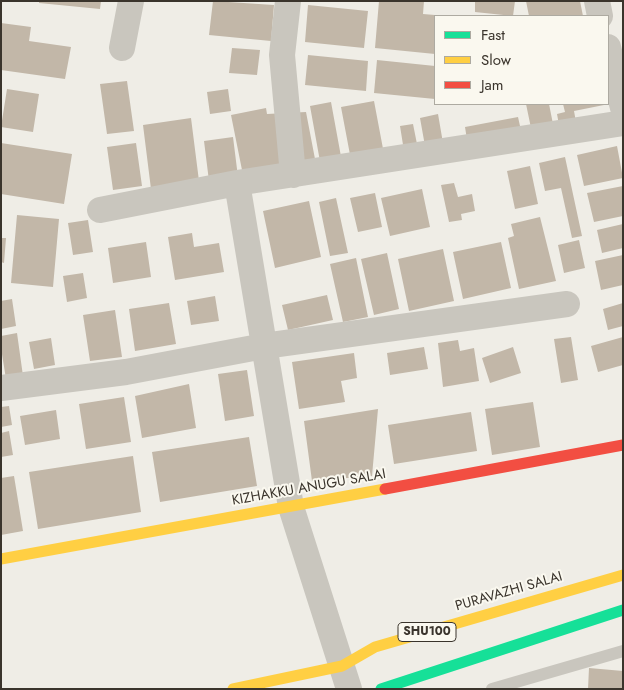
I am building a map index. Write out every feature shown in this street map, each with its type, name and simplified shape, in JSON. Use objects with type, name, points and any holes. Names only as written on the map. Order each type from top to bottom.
[{"type":"main road","name":"KIZHAKKU ANUGU SALAI","points":[[1,559],[623,445]]},
{"type":"main road","name":"PURAVAZHI SALAI","points":[[233,689],[346,678],[375,647],[623,574]]},
{"type":"main road","points":[[381,689],[623,610]]},
{"type":"street","points":[[122,48],[130,1]]},
{"type":"street","points":[[288,1],[282,55],[293,175]]},
{"type":"street","points":[[597,1],[600,15]]},
{"type":"street","points":[[609,51],[623,108]]},
{"type":"street","points":[[100,210],[237,183],[623,123]]},
{"type":"street","points":[[237,183],[291,507],[346,678]]},
{"type":"street","points":[[1,388],[126,372],[264,346],[567,304]]},
{"type":"lane","points":[[492,689],[623,651]]},
{"type":"building","points":[[39,1],[101,1],[100,9],[39,3]]},
{"type":"building","points":[[213,1],[274,5],[271,41],[209,35]]},
{"type":"building","points":[[379,1],[424,1],[423,14],[435,15],[434,54],[375,48]]},
{"type":"building","points":[[475,1],[515,1],[513,15],[475,12]]},
{"type":"building","points":[[526,1],[580,1],[583,15],[529,15]]},
{"type":"building","points":[[308,5],[368,11],[364,48],[305,42]]},
{"type":"building","points":[[1,23],[31,27],[29,41],[71,47],[65,79],[1,70]]},
{"type":"building","points":[[232,48],[260,50],[257,75],[229,73]]},
{"type":"building","points":[[308,55],[368,61],[366,91],[305,85]]},
{"type":"building","points":[[377,60],[434,66],[434,99],[374,93]]},
{"type":"building","points":[[127,81],[134,131],[107,134],[100,84]]},
{"type":"building","points":[[7,89],[39,94],[33,132],[1,127]]},
{"type":"building","points":[[228,89],[231,111],[210,114],[207,92]]},
{"type":"building","points":[[374,101],[384,154],[351,160],[341,107]]},
{"type":"building","points":[[331,102],[342,162],[321,167],[310,106]]},
{"type":"building","points":[[526,105],[549,105],[553,124],[531,128]]},
{"type":"building","points":[[563,105],[604,105],[574,111],[576,122],[559,125],[557,114],[565,112]]},
{"type":"building","points":[[266,108],[267,114],[306,112],[315,159],[243,175],[231,115]]},
{"type":"building","points":[[438,114],[443,143],[425,146],[420,118]]},
{"type":"building","points":[[518,117],[522,135],[468,146],[465,127]]},
{"type":"building","points":[[191,118],[199,181],[151,189],[143,125]]},
{"type":"building","points":[[413,124],[418,149],[404,151],[400,126]]},
{"type":"building","points":[[233,137],[238,177],[209,181],[204,141]]},
{"type":"building","points":[[1,143],[72,154],[64,204],[1,194]]},
{"type":"building","points":[[136,143],[142,186],[113,190],[107,147]]},
{"type":"building","points":[[617,146],[623,178],[584,186],[577,155]]},
{"type":"building","points":[[565,157],[582,236],[572,238],[561,188],[545,191],[539,163]]},
{"type":"building","points":[[530,166],[538,204],[515,209],[507,171]]},
{"type":"building","points":[[454,183],[458,197],[472,194],[475,211],[461,214],[462,220],[449,222],[441,185]]},
{"type":"building","points":[[623,186],[623,216],[594,222],[587,193]]},
{"type":"building","points":[[422,189],[430,227],[390,236],[381,198]]},
{"type":"building","points":[[375,193],[382,227],[358,232],[350,198]]},
{"type":"building","points":[[336,198],[348,253],[330,256],[319,202]]},
{"type":"building","points":[[309,201],[321,257],[275,268],[263,211]]},
{"type":"building","points":[[17,215],[59,219],[53,287],[11,283]]},
{"type":"building","points":[[540,217],[556,281],[519,289],[508,238],[514,236],[511,224]]},
{"type":"building","points":[[88,220],[93,252],[73,255],[68,223]]},
{"type":"building","points":[[623,224],[623,248],[602,253],[597,230]]},
{"type":"building","points":[[192,233],[194,247],[219,243],[224,272],[175,280],[168,237]]},
{"type":"building","points":[[1,238],[6,238],[4,263],[1,262]]},
{"type":"building","points":[[579,240],[585,268],[564,273],[558,245]]},
{"type":"building","points":[[146,242],[151,277],[113,283],[108,248]]},
{"type":"building","points":[[501,242],[511,288],[463,299],[453,252]]},
{"type":"building","points":[[443,249],[454,301],[409,311],[398,259]]},
{"type":"building","points":[[387,253],[399,309],[374,315],[361,259]]},
{"type":"building","points":[[623,255],[623,285],[601,290],[595,261]]},
{"type":"building","points":[[356,258],[368,317],[343,322],[330,264]]},
{"type":"building","points":[[83,273],[87,298],[67,302],[63,276]]},
{"type":"building","points":[[327,295],[333,320],[288,330],[282,305]]},
{"type":"building","points":[[215,296],[219,321],[191,325],[187,301]]},
{"type":"building","points":[[12,299],[16,326],[1,329],[1,301]]},
{"type":"building","points":[[169,303],[176,344],[135,351],[129,309]]},
{"type":"building","points":[[623,303],[623,326],[608,330],[603,309]]},
{"type":"building","points":[[115,310],[122,357],[90,361],[83,315]]},
{"type":"building","points":[[17,333],[23,376],[6,379],[1,336]]},
{"type":"building","points":[[571,337],[578,380],[561,383],[554,339]]},
{"type":"building","points":[[623,337],[623,365],[598,372],[591,346]]},
{"type":"building","points":[[51,338],[55,365],[34,369],[29,342]]},
{"type":"building","points":[[458,340],[460,351],[474,348],[479,381],[443,387],[438,343]]},
{"type":"building","points":[[424,347],[428,369],[390,375],[387,353]]},
{"type":"building","points":[[513,347],[521,373],[490,383],[482,358]]},
{"type":"building","points":[[354,353],[357,378],[341,381],[345,402],[299,409],[292,362]]},
{"type":"building","points":[[247,370],[254,416],[225,421],[218,374]]},
{"type":"building","points":[[189,384],[196,428],[142,438],[135,396]]},
{"type":"building","points":[[124,397],[131,442],[86,449],[79,404]]},
{"type":"building","points":[[533,402],[540,447],[492,455],[485,409]]},
{"type":"building","points":[[9,406],[12,425],[1,427],[1,407]]},
{"type":"building","points":[[378,409],[372,476],[312,481],[304,421]]},
{"type":"building","points":[[56,410],[60,439],[25,445],[20,416]]},
{"type":"building","points":[[471,412],[477,451],[394,464],[388,425]]},
{"type":"building","points":[[9,431],[13,455],[1,457],[1,433]]},
{"type":"building","points":[[249,437],[257,486],[160,502],[152,452]]},
{"type":"building","points":[[133,456],[141,512],[38,529],[29,472]]},
{"type":"building","points":[[14,476],[23,531],[1,535],[1,478]]},
{"type":"building","points":[[589,668],[623,671],[623,689],[588,689]]},
{"type":"traffic: fast","points":[[381,689],[623,610]]},
{"type":"traffic: slow","points":[[1,559],[385,489]]},
{"type":"traffic: slow","points":[[233,689],[342,666],[375,647],[623,575]]},
{"type":"traffic: jam","points":[[385,489],[623,445]]}]
